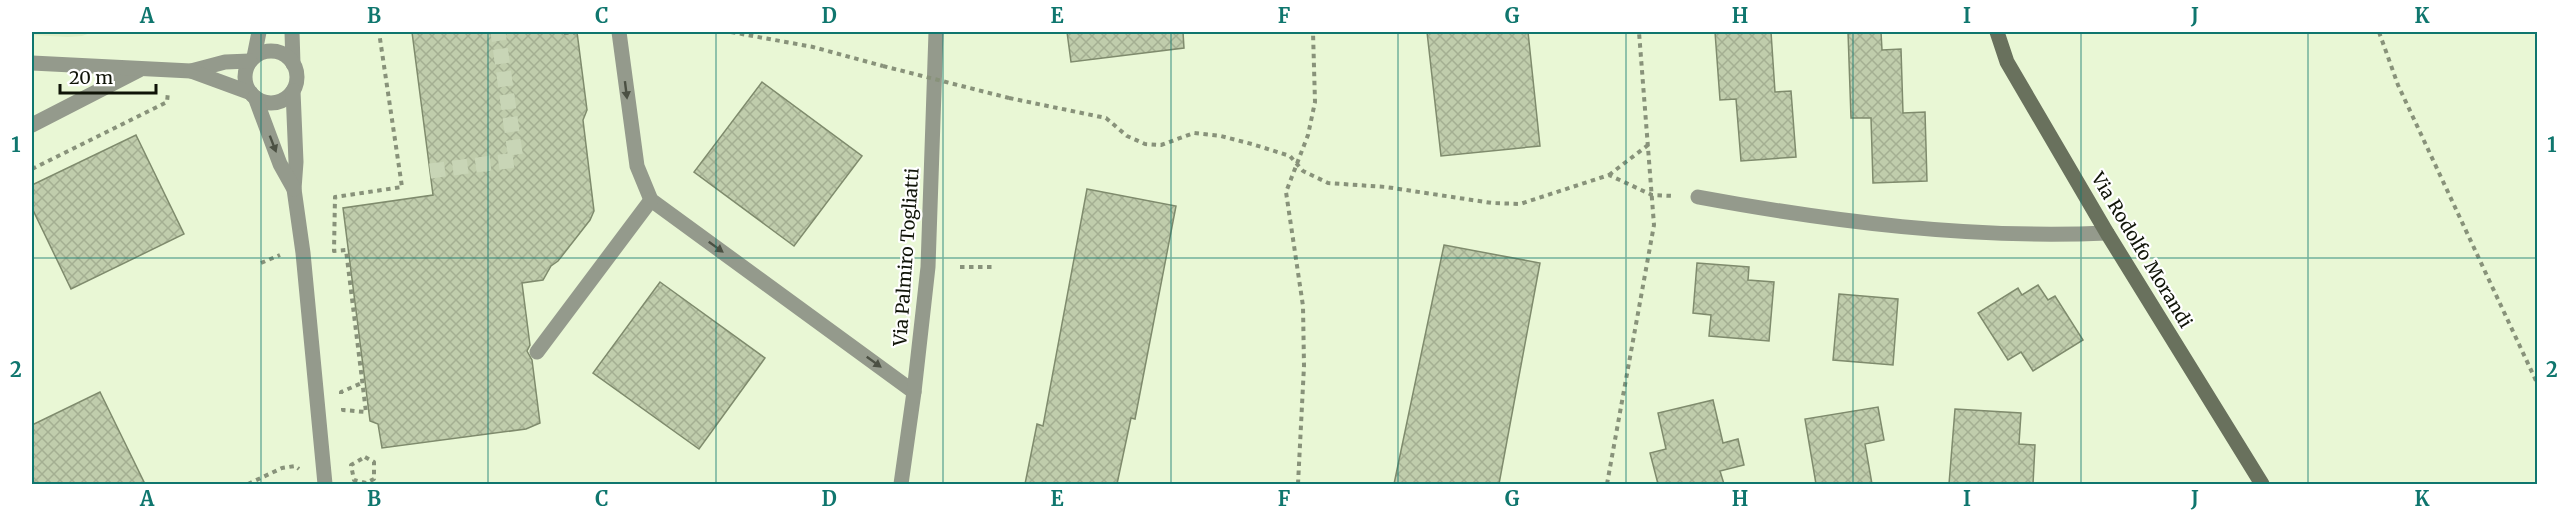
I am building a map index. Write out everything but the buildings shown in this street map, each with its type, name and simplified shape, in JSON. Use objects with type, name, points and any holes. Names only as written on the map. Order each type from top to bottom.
[{"type":"street","points":[[259,32],[245,77],[280,164],[294,189]]},
{"type":"street","points":[[292,32],[293,64],[297,77],[293,91],[296,162],[294,189],[325,484]]},
{"type":"street","points":[[619,32],[636,166],[651,200],[914,393]]},
{"type":"street","name":"Via Palmiro Togliatti","points":[[901,484],[928,267],[936,32]]},
{"type":"street","name":"Via Rodolfo Morandi","points":[[1997,32],[2007,62],[2107,233],[2262,484]]},
{"type":"street","points":[[32,63],[191,71],[225,62],[252,59],[271,51],[280,52],[293,64]]},
{"type":"street","points":[[32,125],[139,70]]},
{"type":"street","points":[[191,71],[271,103],[279,101],[293,91]]},
{"type":"street","points":[[1698,197],[1808,216],[1933,229],[2016,235],[2107,233]]},
{"type":"street","points":[[537,352],[651,200]]},
{"type":"path","points":[[362,383],[341,392],[343,410],[366,412],[346,249],[334,250],[335,197],[402,187],[380,32]]},
{"type":"path","points":[[564,33],[578,32]]},
{"type":"path","points":[[731,32],[813,47],[1009,98],[1106,118],[1127,136],[1145,144],[1161,145],[1194,133],[1221,136],[1290,156],[1303,171],[1328,183],[1386,187],[1492,203],[1520,204],[1609,175],[1648,145]]},
{"type":"path","points":[[1298,484],[1305,366],[1303,306],[1286,192],[1308,135],[1315,102],[1313,32]]},
{"type":"path","points":[[1607,484],[1654,225],[1638,32]]},
{"type":"path","points":[[2379,32],[2398,85],[2538,385]]},
{"type":"path","points":[[32,169],[167,102]]},
{"type":"path","points":[[1609,175],[1652,195]]},
{"type":"path","points":[[261,263],[285,254]]},
{"type":"path","points":[[960,267],[992,267]]},
{"type":"path","points":[[364,457],[374,462],[374,479],[366,483],[354,480],[351,472],[351,465],[364,457]]},
{"type":"path","points":[[248,484],[282,468],[295,466],[303,471]]},
{"type":"shaded area","points":[[32,32],[93,32],[68,37],[32,35]]},
{"type":"tunnel","points":[[430,171],[516,160],[498,32]]}]
